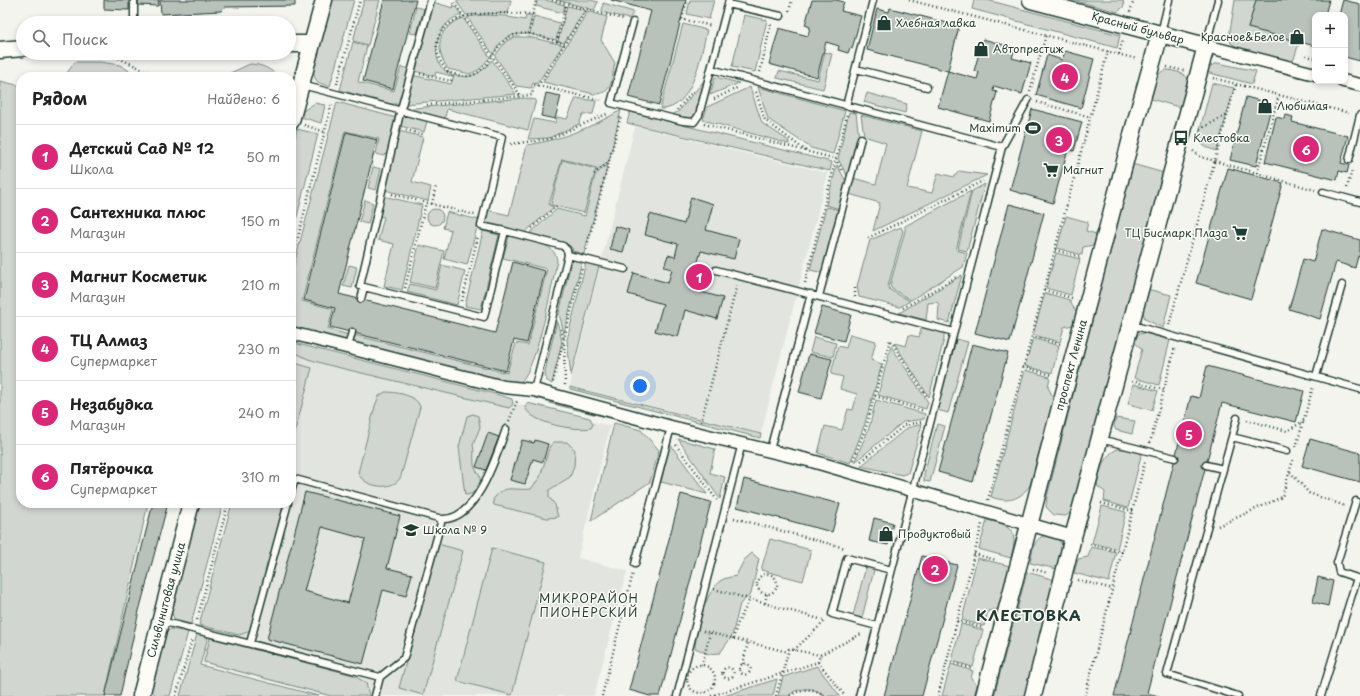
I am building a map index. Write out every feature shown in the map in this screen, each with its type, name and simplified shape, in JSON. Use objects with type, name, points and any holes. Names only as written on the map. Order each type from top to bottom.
[{"type":"street","points":[[296,122],[300,84],[324,0]]},
{"type":"street","name":"Красный бульвар","points":[[1031,0],[1312,73]]},
{"type":"street","name":"проспект Ленина","points":[[984,696],[1160,34]]},
{"type":"street","points":[[296,44],[311,44]]},
{"type":"street","points":[[1033,696],[1073,537],[1206,46]]},
{"type":"street","points":[[0,50],[16,49]]},
{"type":"street","points":[[1348,82],[1360,86]]},
{"type":"street","points":[[296,334],[504,387],[535,386],[670,430],[742,443],[770,450],[1073,537]]},
{"type":"street","name":"Сильвинитовая улица","points":[[141,696],[190,508]]},
{"type":"lane","points":[[134,0],[134,16]]},
{"type":"lane","points":[[431,0],[401,110],[360,286],[484,317],[505,232]]},
{"type":"lane","points":[[848,106],[873,0]]},
{"type":"lane","points":[[1160,34],[1170,0]]},
{"type":"lane","points":[[1206,46],[1218,0]]},
{"type":"lane","points":[[633,22],[611,103],[661,116],[694,122],[699,115],[729,2],[781,16]]},
{"type":"lane","points":[[712,69],[1002,147]]},
{"type":"lane","points":[[856,69],[927,87]]},
{"type":"lane","points":[[300,84],[502,137],[481,226],[563,246],[567,250],[568,255],[535,386]]},
{"type":"lane","points":[[859,696],[1002,147],[1028,100]]},
{"type":"lane","points":[[1349,160],[1360,116]]},
{"type":"lane","points":[[819,296],[861,138]]},
{"type":"lane","points":[[1323,192],[1360,202]]},
{"type":"lane","points":[[568,255],[625,269]]},
{"type":"lane","points":[[716,270],[954,332]]},
{"type":"lane","points":[[1316,376],[1342,285]]},
{"type":"lane","points":[[361,299],[364,287]]},
{"type":"lane","points":[[770,450],[811,294]]},
{"type":"lane","points":[[1130,325],[1360,389]]},
{"type":"lane","points":[[348,347],[352,332]]},
{"type":"lane","points":[[1237,418],[1167,674],[1238,696]]},
{"type":"lane","points":[[296,479],[442,519],[451,518],[461,512],[480,491],[490,472],[506,429]]},
{"type":"lane","points":[[635,564],[670,430]]},
{"type":"lane","points":[[1232,437],[1287,451]]},
{"type":"lane","points":[[1100,439],[1175,458]]},
{"type":"lane","points":[[677,696],[742,443]]},
{"type":"lane","points":[[1206,465],[1223,469]]},
{"type":"lane","points":[[1321,696],[1358,579],[1339,572],[1338,563],[1356,501]]},
{"type":"lane","points":[[250,643],[287,508]]},
{"type":"lane","points":[[375,696],[380,677],[404,658],[442,519]]},
{"type":"lane","points":[[877,626],[832,614],[848,558],[891,570]]},
{"type":"lane","points":[[161,620],[380,677]]},
{"type":"path","points":[[296,245],[360,0]]},
{"type":"path","points":[[529,34],[536,0]]},
{"type":"path","points":[[552,0],[633,22]]},
{"type":"path","points":[[687,0],[682,19],[722,28]]},
{"type":"path","points":[[909,0],[1139,60]]},
{"type":"path","points":[[454,3],[521,96]]},
{"type":"path","points":[[557,42],[566,4]]},
{"type":"path","points":[[538,86],[587,9]]},
{"type":"path","points":[[533,14],[483,14],[464,16],[450,23],[440,34],[436,44],[438,56],[442,65],[448,72],[470,76],[481,70],[504,40],[514,35],[529,34],[565,44]]},
{"type":"path","points":[[774,14],[755,81],[765,120],[808,152]]},
{"type":"path","points":[[1046,35],[1028,100],[1090,117]]},
{"type":"path","points":[[1119,54],[1124,35]]},
{"type":"path","points":[[938,696],[985,511],[1108,51]]},
{"type":"path","points":[[1306,56],[1312,57]]},
{"type":"path","points":[[123,60],[148,72]]},
{"type":"path","points":[[1161,65],[1191,72]]},
{"type":"path","points":[[411,72],[450,81],[453,73]]},
{"type":"path","points":[[1209,77],[1360,116]]},
{"type":"path","points":[[702,104],[755,81]]},
{"type":"path","points":[[1166,335],[1236,84]]},
{"type":"path","points":[[401,110],[532,95],[534,85],[611,103]]},
{"type":"path","points":[[661,116],[677,110],[696,88]]},
{"type":"path","points":[[1257,173],[1278,95]]},
{"type":"path","points":[[500,145],[549,139],[624,106]]},
{"type":"path","points":[[535,386],[552,386],[624,106]]},
{"type":"path","points":[[802,292],[848,106]]},
{"type":"path","points":[[1194,132],[1227,115]]},
{"type":"path","points":[[296,122],[325,132]]},
{"type":"path","points":[[694,122],[836,159]]},
{"type":"path","points":[[397,128],[425,135]]},
{"type":"path","points":[[1345,198],[1354,162],[1349,160]]},
{"type":"path","points":[[1214,161],[1323,192]]},
{"type":"path","points":[[594,174],[609,162]]},
{"type":"path","points":[[868,238],[995,175]]},
{"type":"path","points":[[432,204],[436,186]]},
{"type":"path","points":[[382,192],[483,217]]},
{"type":"path","points":[[403,297],[426,203]]},
{"type":"path","points":[[522,236],[557,206]]},
{"type":"path","points":[[460,311],[481,226]]},
{"type":"path","points":[[1055,250],[1082,257]]},
{"type":"path","points":[[891,315],[970,268]]},
{"type":"path","points":[[708,426],[700,424],[740,276]]},
{"type":"path","points":[[1044,290],[1072,298]]},
{"type":"path","points":[[1032,336],[1060,344]]},
{"type":"path","points":[[1085,696],[1177,338]]},
{"type":"path","points":[[564,340],[565,389]]},
{"type":"path","points":[[848,472],[866,427],[890,340],[932,414]]},
{"type":"path","points":[[1023,367],[1052,376]]},
{"type":"path","points":[[1296,450],[1316,376]]},
{"type":"path","points":[[1132,381],[1164,390]]},
{"type":"path","points":[[875,396],[932,414]]},
{"type":"path","points":[[506,429],[519,397]]},
{"type":"path","points":[[848,472],[905,425],[932,414]]},
{"type":"path","points":[[1237,418],[1287,431],[1304,421]]},
{"type":"path","points":[[670,430],[724,513],[849,549]]},
{"type":"path","points":[[1206,531],[1282,497],[1294,457]]},
{"type":"path","points":[[1290,471],[1309,492],[1354,509]]},
{"type":"path","points":[[1101,503],[1133,511]]},
{"type":"path","points":[[176,696],[227,508]]},
{"type":"path","points":[[1090,544],[1122,552]]},
{"type":"path","points":[[974,554],[996,560]]},
{"type":"path","points":[[602,696],[635,564]]},
{"type":"path","points":[[1029,568],[1053,574]]},
{"type":"path","points":[[770,574],[777,581],[777,587],[773,592],[767,594],[760,592],[757,582],[764,575],[770,574]]},
{"type":"path","points":[[1073,579],[1113,589]]},
{"type":"path","points":[[705,586],[825,620]]},
{"type":"path","points":[[765,603],[767,594]]},
{"type":"path","points":[[733,639],[736,625],[750,599]]},
{"type":"path","points":[[794,650],[832,614]]},
{"type":"path","points":[[957,620],[984,628]]},
{"type":"path","points":[[776,696],[789,649],[820,655],[877,626]]},
{"type":"path","points":[[694,629],[788,652]]},
{"type":"path","points":[[702,665],[710,633]]},
{"type":"path","points":[[740,671],[748,642]]},
{"type":"path","points":[[818,662],[820,655]]},
{"type":"path","points":[[946,661],[974,669]]},
{"type":"path","points":[[711,696],[818,662]]},
{"type":"path","points":[[818,662],[845,696]]},
{"type":"path","points":[[733,672],[740,671],[744,675],[750,672],[750,666],[743,664]]},
{"type":"path","points":[[702,665],[710,668],[715,676],[714,685],[707,692],[698,693],[690,688],[687,680],[690,671],[697,666],[702,665]]},
{"type":"path","points":[[722,675],[722,671],[726,668],[730,668],[733,672]]},
{"type":"path","points":[[715,676],[722,675],[728,679],[733,676],[733,672]]},
{"type":"path","points":[[790,696],[796,692],[814,690],[825,696]]},
{"type":"shaded area","points":[[331,0],[354,0],[330,86],[316,80],[314,65],[319,41]]},
{"type":"shaded area","points":[[364,0],[380,0],[368,45],[353,41]]},
{"type":"shaded area","points":[[457,0],[511,0],[508,13],[466,15]]},
{"type":"shaded area","points":[[537,0],[545,0],[565,5],[563,13],[536,6]]},
{"type":"shaded area","points":[[557,0],[591,0],[598,2],[594,10]]},
{"type":"shaded area","points":[[690,0],[714,0],[709,19],[687,14]]},
{"type":"shaded area","points":[[974,0],[987,0],[1120,35],[1117,48],[972,9]]},
{"type":"shaded area","points":[[1073,0],[1123,0],[1124,6],[1118,12]]},
{"type":"shaded area","points":[[1235,0],[1312,0],[1294,59],[1291,61],[1260,54],[1242,49],[1231,43],[1229,37]]},
{"type":"shaded area","points":[[433,2],[453,8],[454,5],[462,15],[445,25],[437,44],[439,63],[444,70],[452,74],[451,76],[436,72],[435,76],[414,71]]},
{"type":"shaded area","points":[[603,3],[634,12],[629,19],[602,12]]},
{"type":"shaded area","points":[[567,6],[585,10],[564,43],[558,41]]},
{"type":"shaded area","points":[[416,7],[424,9],[417,34],[410,33]]},
{"type":"shaded area","points":[[588,11],[607,17],[601,40],[615,63],[612,80],[608,88],[605,91],[594,94],[543,82]]},
{"type":"shaded area","points":[[483,15],[508,16],[525,20],[526,15],[532,15],[528,34],[515,35],[503,40],[493,54],[467,17]]},
{"type":"shaded area","points":[[744,15],[767,20],[755,72],[732,67]]},
{"type":"shaded area","points":[[534,16],[560,23],[556,40],[530,34]]},
{"type":"shaded area","points":[[463,18],[490,57],[480,69],[470,74],[448,69],[441,54],[440,46],[440,39],[443,33],[454,22]]},
{"type":"shaded area","points":[[683,24],[707,30],[702,53],[694,79],[688,91],[680,101],[671,107],[660,109]]},
{"type":"shaded area","points":[[515,37],[529,37],[563,45],[537,84],[533,83],[531,88],[516,86],[495,56],[506,41]]},
{"type":"shaded area","points":[[353,42],[367,46],[358,82],[394,91],[401,67],[410,69],[402,98],[398,104],[391,104],[340,90]]},
{"type":"shaded area","points":[[825,52],[832,54],[823,89],[777,78],[779,71],[818,80]]},
{"type":"shaded area","points":[[492,60],[516,94],[405,104],[412,75],[451,84],[454,75],[471,76],[484,69]]},
{"type":"shaded area","points":[[75,62],[100,62],[120,65],[131,72],[68,72]]},
{"type":"shaded area","points":[[1218,63],[1256,71],[1252,84],[1206,72],[1210,66]]},
{"type":"shaded area","points":[[250,64],[258,65],[273,72],[232,72]]},
{"type":"shaded area","points":[[1169,70],[1178,72],[1188,78],[1189,81],[1182,108],[1151,99],[1154,85],[1158,76],[1160,73]]},
{"type":"shaded area","points":[[707,77],[697,114],[694,119],[682,119],[670,115],[678,112]]},
{"type":"shaded area","points":[[715,77],[739,83],[710,95]]},
{"type":"shaded area","points":[[0,81],[16,85],[16,508],[147,508],[105,696],[0,696]]},
{"type":"shaded area","points":[[1212,83],[1234,88],[1217,151],[1203,145],[1198,137]]},
{"type":"shaded area","points":[[750,87],[762,123],[789,141],[789,144],[703,120],[707,107]]},
{"type":"shaded area","points":[[758,87],[845,111],[833,154],[811,148],[768,119]]},
{"type":"shaded area","points":[[867,93],[907,104],[905,113],[864,102]]},
{"type":"shaded area","points":[[524,98],[536,100],[528,130],[447,109],[444,121],[404,109]]},
{"type":"shaded area","points":[[576,98],[596,101],[593,114],[583,114],[579,124],[549,138],[528,139],[534,119],[555,123],[557,117],[567,119]]},
{"type":"shaded area","points":[[337,102],[397,118],[389,151],[384,156],[376,154],[379,139],[345,131],[302,301],[333,309],[328,329],[349,335],[347,342],[296,331],[296,257]]},
{"type":"shaded area","points":[[315,103],[325,105],[321,123],[301,117],[303,111]]},
{"type":"shaded area","points":[[621,110],[609,161],[596,172],[596,168],[562,159],[549,205],[554,207],[523,234],[484,225],[487,210],[509,215],[527,145],[552,140],[576,132]]},
{"type":"shaded area","points":[[630,112],[832,162],[830,171],[627,123]]},
{"type":"shaded area","points":[[849,112],[856,113],[859,138],[849,179],[838,159]]},
{"type":"shaded area","points":[[403,115],[427,121],[424,132],[400,126]]},
{"type":"shaded area","points":[[861,115],[922,131],[907,188],[932,193],[938,173],[954,177],[959,171],[987,175],[873,231],[880,203],[849,194],[853,178],[876,184],[886,143],[864,136]]},
{"type":"shaded area","points":[[635,126],[828,173],[761,433],[570,386]]},
{"type":"shaded area","points":[[297,129],[318,134],[296,220]]},
{"type":"shaded area","points":[[399,131],[423,137],[412,182],[431,187],[428,201],[385,190]]},
{"type":"shaded area","points":[[562,160],[596,169],[584,213],[551,205]]},
{"type":"shaded area","points":[[608,164],[584,254],[572,251],[573,249],[569,245],[528,235],[557,209],[585,216],[595,175]]},
{"type":"shaded area","points":[[1132,164],[1164,173],[1073,510],[1066,516],[1054,515],[1046,507],[1047,497]]},
{"type":"shaded area","points":[[837,165],[847,183],[840,209],[826,205]]},
{"type":"shaded area","points":[[373,167],[381,169],[376,190],[368,188]]},
{"type":"shaded area","points":[[985,184],[967,251],[958,249],[972,191]]},
{"type":"shaded area","points":[[971,191],[956,250],[967,253],[963,267],[911,300],[892,289],[890,285],[905,231],[905,226]]},
{"type":"shaded area","points":[[383,196],[422,205],[402,290],[384,286],[394,244],[378,240],[384,217],[379,216]]},
{"type":"shaded area","points":[[365,200],[373,203],[368,224],[359,222]]},
{"type":"shaded area","points":[[826,207],[840,210],[823,273],[810,270]]},
{"type":"shaded area","points":[[432,209],[438,209],[443,214],[441,223],[438,225],[432,225],[427,220],[427,214]]},
{"type":"shaded area","points":[[447,212],[479,220],[467,265],[444,259],[451,230],[443,228]]},
{"type":"shaded area","points":[[1066,216],[1088,222],[1086,231],[1096,234],[1094,245],[1083,247],[1082,255],[1057,248]]},
{"type":"shaded area","points":[[901,227],[903,231],[888,286],[890,290],[910,301],[900,307],[859,297],[857,286],[870,240]]},
{"type":"shaded area","points":[[483,231],[499,235],[481,309],[465,306]]},
{"type":"shaded area","points":[[509,236],[531,240],[545,245],[555,254],[557,261],[538,343],[533,359],[521,382],[509,383],[353,346],[354,335],[507,373],[516,343],[528,345],[547,269],[503,258]]},
{"type":"shaded area","points":[[419,245],[444,251],[435,288],[410,282]]},
{"type":"shaded area","points":[[1056,253],[1080,259],[1071,295],[1046,288]]},
{"type":"shaded area","points":[[572,258],[582,261],[564,333],[559,314]]},
{"type":"shaded area","points":[[586,262],[599,266],[571,376],[567,340]]},
{"type":"shaded area","points":[[349,265],[357,267],[352,288],[343,286]]},
{"type":"shaded area","points":[[442,265],[465,271],[457,305],[407,292],[410,284],[436,290]]},
{"type":"shaded area","points":[[962,275],[949,323],[938,320],[939,304],[936,302],[928,303],[926,320],[899,313]]},
{"type":"shaded area","points":[[1147,289],[1171,295],[1163,328],[1145,319],[1142,309]]},
{"type":"shaded area","points":[[1045,293],[1070,300],[1077,313],[1073,325],[1064,327],[1060,342],[1033,335]]},
{"type":"shaded area","points":[[557,321],[562,341],[552,384],[546,380],[545,371]]},
{"type":"shaded area","points":[[922,326],[939,330],[944,334],[929,397],[894,343],[906,346],[909,335],[919,337]]},
{"type":"shaded area","points":[[1144,333],[1170,340],[1159,385],[1134,378],[1142,349],[1134,342],[1138,334]]},
{"type":"shaded area","points":[[850,334],[876,341],[871,360],[882,364],[864,426],[850,463],[818,453],[825,426],[842,430],[848,409],[853,410],[857,394],[840,389],[843,377],[831,374],[838,346],[846,348]]},
{"type":"shaded area","points":[[814,337],[836,343],[833,357],[810,352]]},
{"type":"shaded area","points":[[1033,338],[1059,346],[1052,373],[1025,366]]},
{"type":"shaded area","points":[[956,339],[968,342],[948,413],[937,410]]},
{"type":"shaded area","points":[[296,344],[499,395],[512,399],[513,404],[509,408],[308,359],[296,353]]},
{"type":"shaded area","points":[[891,346],[928,402],[926,409],[878,395]]},
{"type":"shaded area","name":"Школа № 9","points":[[296,349],[610,426],[578,558],[627,571],[594,696],[326,696],[202,663],[243,508],[296,508]]},
{"type":"shaded area","points":[[296,363],[312,368],[296,427]]},
{"type":"shaded area","points":[[1025,370],[1050,377],[1048,387],[1054,399],[1030,485],[1018,497],[1008,500],[997,499],[991,497]]},
{"type":"shaded area","points":[[1133,384],[1158,391],[1152,410],[1128,404]]},
{"type":"shaded area","points":[[570,387],[761,434],[760,438],[570,389]]},
{"type":"shaded area","points":[[385,392],[411,397],[420,407],[401,476],[398,481],[393,484],[380,486],[366,482],[358,473],[375,406],[379,396]]},
{"type":"shaded area","points":[[876,400],[925,414],[924,419],[903,422],[854,463],[869,428]]},
{"type":"shaded area","points":[[527,403],[590,418],[593,424],[591,428],[584,429],[565,427],[545,422],[529,413],[525,407]]},
{"type":"shaded area","points":[[549,403],[668,429],[667,432]]},
{"type":"shaded area","points":[[473,414],[478,416],[480,427],[473,445],[474,466],[479,476],[480,485],[471,494],[465,495],[459,447],[467,416]]},
{"type":"shaded area","points":[[1116,418],[1135,421],[1132,434],[1116,430],[1114,426]]},
{"type":"shaded area","points":[[614,423],[641,430],[659,450],[650,482],[591,521]]},
{"type":"shaded area","points":[[922,424],[908,473],[902,475],[861,466],[907,428]]},
{"type":"shaded area","points":[[937,424],[945,426],[930,482],[924,481],[924,474]]},
{"type":"shaded area","points":[[678,439],[715,449],[710,473],[725,477],[720,499]]},
{"type":"shaded area","points":[[554,442],[567,442],[575,450],[574,466],[570,477],[549,490],[549,497],[555,505],[558,517],[547,518],[494,505],[493,500],[501,491],[509,489],[531,489],[540,477],[550,446]]},
{"type":"shaded area","points":[[670,444],[707,494],[661,482]]},
{"type":"shaded area","points":[[1117,449],[1130,449],[1142,452],[1128,508],[1104,501],[1105,492],[1097,486],[1102,465],[1108,456]]},
{"type":"shaded area","points":[[1102,506],[1126,512],[1117,549],[1092,543]]},
{"type":"shaded area","points":[[197,508],[222,508],[191,624],[175,620],[171,611]]},
{"type":"shaded area","points":[[231,508],[283,508],[251,629],[239,635],[199,625]]},
{"type":"shaded area","points":[[987,520],[1003,524],[1013,532],[1014,543],[1011,558],[979,549]]},
{"type":"shaded area","points":[[1049,535],[1060,541],[1063,548],[1057,569],[1030,563],[1033,549],[1037,541],[1044,536]]},
{"type":"shaded area","points":[[770,539],[811,550],[803,581],[761,570]]},
{"type":"shaded area","points":[[438,544],[463,551],[423,695],[399,688]]},
{"type":"shaded area","points":[[1091,547],[1116,552],[1109,582],[1074,573],[1078,559],[1088,557]]},
{"type":"shaded area","points":[[492,548],[546,562],[512,695],[457,681]]},
{"type":"shaded area","points":[[752,553],[759,559],[751,594],[740,604],[732,636],[720,653],[709,654],[695,648],[697,631],[710,593],[720,581],[736,576],[744,560]]},
{"type":"shaded area","points":[[977,558],[1010,566],[998,609],[988,611],[984,626],[962,620]]},
{"type":"shaded area","points":[[867,563],[875,566],[861,622],[852,619]]},
{"type":"shaded area","points":[[1027,572],[1055,580],[1025,696],[994,696]]},
{"type":"shaded area","points":[[961,624],[983,630],[973,667],[952,661]]},
{"type":"shaded area","points":[[171,629],[188,632],[170,696],[157,696],[151,691],[151,683],[166,632]]},
{"type":"shaded area","points":[[197,634],[208,637],[200,665],[319,696],[180,696]]},
{"type":"shaded area","points":[[210,638],[353,675],[366,683],[369,696],[331,696],[204,662]]},
{"type":"shaded area","points":[[951,664],[973,671],[971,678],[977,685],[974,696],[942,696]]},
{"type":"shaded area","points":[[817,666],[840,696],[826,696],[813,689],[804,689],[795,691],[788,696],[778,696],[783,677]]},
{"type":"shaded area","points":[[777,679],[773,696],[724,696]]},
{"type":"building","points":[[104,0],[129,0],[129,10],[104,9]]},
{"type":"building","points":[[138,0],[159,0],[158,6],[138,5]]},
{"type":"building","points":[[160,0],[295,0],[295,6],[225,7],[221,11],[161,14]]},
{"type":"building","points":[[384,0],[416,0],[393,89],[363,81]]},
{"type":"building","points":[[611,0],[686,0],[659,105],[628,97],[651,11]]},
{"type":"building","points":[[812,0],[836,0],[844,2],[841,11],[861,16],[852,49],[850,48],[848,53],[838,50],[839,46],[826,42],[817,77],[769,64],[779,28],[808,36],[810,27],[805,25]]},
{"type":"building","points":[[1256,0],[1329,0],[1326,12],[1312,12],[1312,45],[1248,28]]},
{"type":"building","points":[[1343,0],[1360,4],[1360,61],[1348,58],[1348,12],[1340,12]]},
{"type":"building","points":[[890,8],[959,26],[948,71],[867,50],[877,9],[889,12]]},
{"type":"building","points":[[983,39],[1015,48],[1012,58],[1031,63],[1022,94],[994,86],[993,91],[997,92],[989,121],[938,107],[948,71],[977,79],[979,72],[974,71]]},
{"type":"building","points":[[1065,51],[1094,59],[1081,108],[1036,95],[1047,55],[1062,60]]},
{"type":"building","points":[[546,93],[561,96],[555,119],[541,116]]},
{"type":"building","points":[[1246,97],[1272,104],[1256,166],[1230,160]]},
{"type":"building","points":[[1032,109],[1082,122],[1074,151],[1068,149],[1053,203],[1010,190]]},
{"type":"building","points":[[1286,115],[1293,117],[1292,122],[1348,136],[1341,163],[1349,165],[1347,173],[1339,171],[1337,180],[1265,162],[1276,117],[1284,119]]},
{"type":"building","points":[[346,132],[377,140],[339,294],[495,333],[513,262],[545,271],[527,343],[514,340],[506,371],[330,327],[335,308],[304,300]]},
{"type":"building","name":"ТЦ Бисмарк Плаза","points":[[1228,168],[1283,183],[1251,299],[1196,283]]},
{"type":"building","points":[[691,197],[713,204],[706,230],[739,239],[734,259],[701,251],[690,289],[723,298],[717,319],[685,310],[678,337],[655,331],[663,304],[628,294],[634,273],[668,283],[672,269],[664,267],[668,255],[675,257],[678,244],[645,235],[650,214],[684,224]]},
{"type":"building","points":[[1009,204],[1044,213],[1010,342],[975,333]]},
{"type":"building","points":[[615,226],[629,230],[623,252],[610,249]]},
{"type":"building","points":[[1322,229],[1360,240],[1360,257],[1358,256],[1355,268],[1336,262],[1320,319],[1289,309],[1303,259],[1313,262]]},
{"type":"building","points":[[822,307],[851,315],[844,341],[814,333]]},
{"type":"building","points":[[972,344],[1008,353],[973,482],[938,472]]},
{"type":"building","points":[[809,354],[832,359],[821,398],[799,392]]},
{"type":"building","points":[[1207,366],[1304,391],[1296,422],[1222,403],[1147,693],[1159,696],[1114,696],[1191,396],[1199,398]]},
{"type":"building","points":[[488,433],[499,437],[486,470],[476,467]]},
{"type":"building","points":[[1310,439],[1360,453],[1360,482],[1302,466]]},
{"type":"building","points":[[522,440],[534,443],[535,440],[548,444],[543,462],[533,459],[525,484],[510,480]]},
{"type":"building","points":[[744,479],[840,504],[832,532],[737,507]]},
{"type":"building","points":[[305,492],[400,516],[387,568],[412,574],[406,596],[383,590],[363,664],[267,639]],"holes":[[[322,527],[365,539],[348,603],[304,591]]]},
{"type":"building","points":[[681,494],[711,502],[660,696],[650,696],[629,690]]},
{"type":"building","points":[[152,508],[167,508],[139,611],[120,696],[105,696]]},
{"type":"building","points":[[874,518],[893,523],[888,545],[869,541]]},
{"type":"building","points":[[922,556],[957,565],[922,696],[884,696]]},
{"type":"building","points":[[1318,577],[1333,581],[1328,606],[1313,602]]},
{"type":"place","name":"Хлебная лавка","points":[[884,23]]},
{"type":"place","name":"Красное&Белое","points":[[1297,37]]},
{"type":"place","name":"Автопрестиж","points":[[981,49]]},
{"type":"place","name":"ТЦ Алмаз","points":[[1065,77]]},
{"type":"place","name":"Любимая","points":[[1265,106]]},
{"type":"place","name":"Maximum","points":[[1033,128]]},
{"type":"place","name":"Клестовка","points":[[1181,138]]},
{"type":"place","name":"Магнит Косметик","points":[[1059,140]]},
{"type":"place","name":"Пятёрочка","points":[[1306,149]]},
{"type":"place","name":"Магнит","points":[[1051,170]]},
{"type":"place","name":"ТЦ Бисмарк Плаза","points":[[1240,233]]},
{"type":"place","name":"Детский Сад № 12","points":[[699,277]]},
{"type":"place","name":"Незабудка","points":[[1189,434]]},
{"type":"place","name":"Школа № 9","points":[[411,530]]},
{"type":"place","name":"Продуктовый","points":[[886,534]]},
{"type":"place","name":"Сантехника плюс","points":[[935,569]]},
{"type":"district","name":"МИКРОРАЙОН ПИОНЕРСКИЙ","points":[[589,606]]},
{"type":"district","name":"КЛЕСТОВКА","points":[[1029,616]]}]
